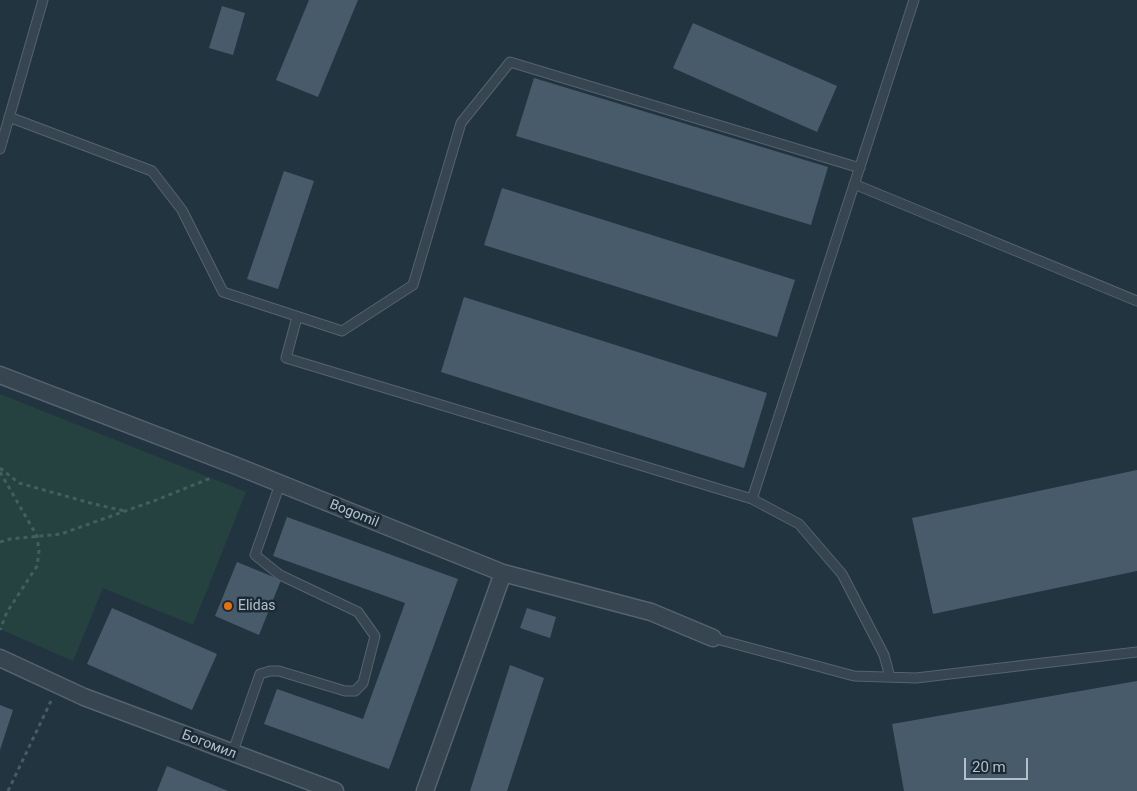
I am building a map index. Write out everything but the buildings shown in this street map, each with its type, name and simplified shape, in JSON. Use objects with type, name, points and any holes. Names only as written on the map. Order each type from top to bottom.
[{"type":"street","name":"Bogomil","points":[[0,375],[234,465],[503,573],[651,612],[713,638]]},
{"type":"street","points":[[425,791],[503,573]]},
{"type":"street","points":[[0,658],[59,686]]},
{"type":"street","name":"Богомил","points":[[59,686],[232,754],[335,791]]},
{"type":"lane","points":[[0,149],[43,0]]},
{"type":"lane","points":[[752,499],[914,0]]},
{"type":"lane","points":[[9,117],[152,171],[182,210],[223,292],[342,331],[413,286],[460,123],[510,62],[860,168]]},
{"type":"lane","points":[[854,184],[1137,301]]},
{"type":"lane","points":[[297,317],[286,358],[752,499],[799,524],[842,574],[884,655],[890,677]]},
{"type":"lane","points":[[232,754],[260,674],[278,670],[345,691],[355,691],[363,683],[375,636],[358,612],[280,575],[255,555],[280,484]]},
{"type":"lane","points":[[713,638],[854,676],[916,678],[1137,652]]},
{"type":"path","points":[[0,542],[10,538],[61,534],[221,474],[234,465]]},
{"type":"path","points":[[0,468],[19,483],[126,511]]},
{"type":"path","points":[[0,472],[37,536],[39,551],[37,566],[7,612],[0,630]]},
{"type":"path","points":[[8,791],[59,686]]},
{"type":"green space","points":[[0,394],[246,492],[193,625],[103,588],[73,661],[0,629]]},
{"type":"place","name":"Elidas","points":[[228,606]]}]
